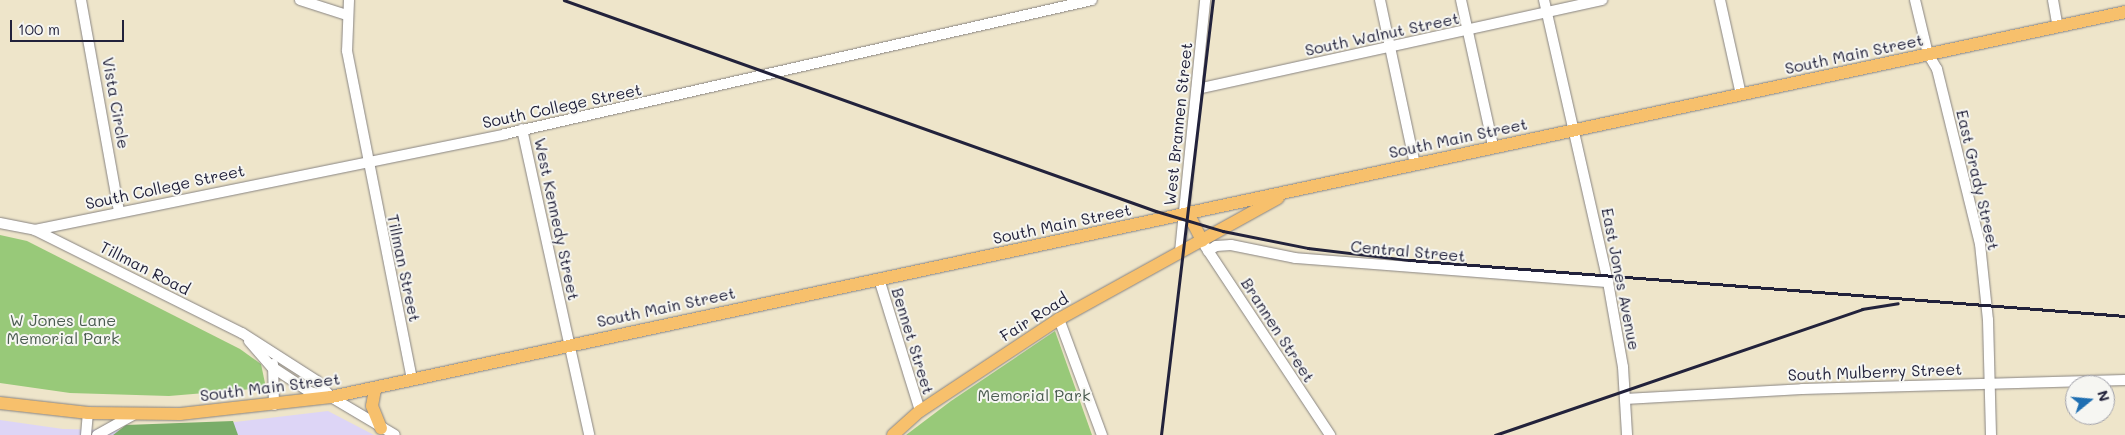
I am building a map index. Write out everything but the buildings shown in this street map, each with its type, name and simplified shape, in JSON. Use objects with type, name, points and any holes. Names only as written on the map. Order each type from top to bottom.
[{"type":"main road","name":"South Main Street","points":[[0,403],[88,413],[201,413],[331,398],[569,344],[1186,214],[1493,146],[1741,95],[2125,12]]},
{"type":"main road","name":"Fair Road","points":[[894,435],[920,412],[1059,318],[1180,252],[1205,246],[1288,192]]},
{"type":"main road","points":[[1186,214],[1205,246]]},
{"type":"main road","points":[[375,389],[372,406],[381,428]]},
{"type":"street","name":"Vista Circle","points":[[81,0],[120,212]]},
{"type":"street","points":[[300,0],[347,15]]},
{"type":"street","points":[[349,0],[347,50],[367,162]]},
{"type":"street","name":"South College Street","points":[[35,230],[522,129],[880,51],[1092,0]]},
{"type":"street","name":"West Brannen Street","points":[[1180,252],[1186,214],[1205,0]]},
{"type":"street","points":[[1380,0],[1415,164]]},
{"type":"street","points":[[1461,0],[1493,146]]},
{"type":"street","name":"East Jones Avenue","points":[[1544,0],[1608,282],[1625,399],[1627,435]]},
{"type":"street","name":"South Walnut Street","points":[[1197,90],[1602,0]]},
{"type":"street","points":[[1720,0],[1741,95]]},
{"type":"street","name":"East Grady Street","points":[[1915,0],[1928,54],[1936,69],[1980,244],[1988,320],[1991,435]]},
{"type":"street","points":[[2053,0],[2058,27]]},
{"type":"street","name":"West Kennedy Street","points":[[522,129],[589,435]]},
{"type":"street","name":"Tillman Street","points":[[367,162],[412,380]]},
{"type":"street","points":[[0,222],[35,230]]},
{"type":"street","name":"Tillman Road","points":[[35,230],[242,333],[281,356],[321,384],[331,398]]},
{"type":"street","name":"Central Street","points":[[1205,246],[1231,245],[1296,258],[1608,282]]},
{"type":"street","name":"Brannen Street","points":[[1205,246],[1330,435]]},
{"type":"street","name":"Bennet Street","points":[[879,279],[920,412]]},
{"type":"street","points":[[1059,318],[1102,435]]},
{"type":"street","name":"Tillman Road","points":[[242,333],[272,367],[310,392],[331,398],[395,435]]},
{"type":"street","points":[[274,405],[272,367],[281,356]]},
{"type":"street","name":"South Mulberry Street","points":[[1625,399],[1802,389],[2125,380]]},
{"type":"street","points":[[86,435],[88,413]]},
{"type":"street","points":[[97,435],[134,414]]},
{"type":"shaded area","points":[[328,411],[374,435],[0,435],[0,420],[63,429],[159,431]]},
{"type":"green space","name":"W Jones Lane Memorial Park","points":[[0,235],[27,241],[240,349],[261,364],[266,388],[169,396],[70,393],[0,383]]},
{"type":"green space","name":"Memorial Park","points":[[1055,331],[1092,435],[906,435],[951,401]]},
{"type":"green space","points":[[233,421],[238,435],[113,435],[126,425]]},
{"type":"railway","points":[[564,0],[1156,211],[1223,231],[1308,248],[1409,260],[2125,316]]},
{"type":"railway","points":[[1161,435],[1213,0]]},
{"type":"railway","points":[[1495,435],[1862,309],[1898,303]]}]
